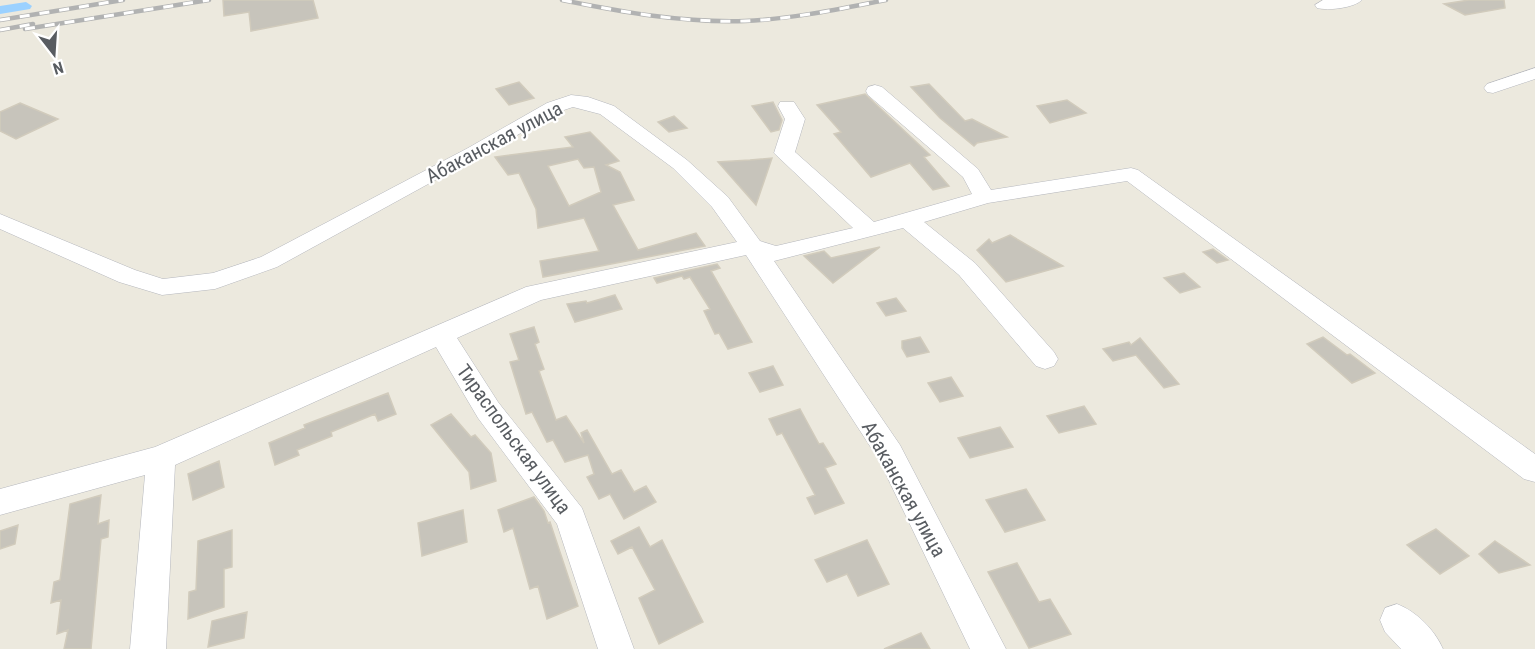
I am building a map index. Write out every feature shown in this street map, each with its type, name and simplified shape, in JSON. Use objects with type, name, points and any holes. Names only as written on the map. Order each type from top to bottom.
[{"type":"street","points":[[1323,5],[1354,0]]},
{"type":"street","points":[[1493,88],[1535,73]]},
{"type":"street","points":[[875,91],[971,173],[985,197]]},
{"type":"street","name":"Абаканская улица","points":[[0,221],[127,276],[162,287],[215,280],[269,262],[475,153],[554,107],[571,101],[588,103],[607,110],[680,164],[720,202],[752,246],[890,453],[988,649]]},
{"type":"street","points":[[787,106],[795,119],[784,153],[870,231]]},
{"type":"street","points":[[0,502],[161,458],[535,293],[752,246],[775,254],[870,231],[985,197],[1131,174],[1535,470]]},
{"type":"street","points":[[908,220],[968,269],[1045,359]]},
{"type":"street","name":"Тираспольская улица","points":[[441,334],[488,410],[572,518],[616,649]]},
{"type":"street","points":[[148,649],[161,458]]},
{"type":"street","points":[[1397,620],[1425,649]]},
{"type":"building","points":[[223,0],[313,0],[318,18],[251,31],[249,12],[224,16]]},
{"type":"building","points":[[1469,0],[1504,0],[1505,8],[1465,15],[1444,4]]},
{"type":"building","points":[[519,82],[534,98],[509,105],[496,89]]},
{"type":"building","points":[[929,84],[965,121],[972,119],[1007,137],[977,143],[974,146],[940,118],[911,87]]},
{"type":"building","points":[[865,94],[930,155],[924,157],[949,186],[933,190],[910,163],[871,177],[834,134],[841,132],[817,105]]},
{"type":"building","points":[[1067,100],[1086,113],[1050,123],[1037,106]]},
{"type":"building","points":[[773,102],[782,120],[779,130],[771,132],[752,106]]},
{"type":"building","points":[[20,103],[58,119],[16,139],[0,131],[0,112]]},
{"type":"building","points":[[674,116],[687,128],[669,132],[658,122]]},
{"type":"building","points":[[590,132],[619,161],[606,165],[620,172],[634,200],[613,205],[638,250],[696,233],[705,246],[543,277],[540,261],[599,251],[584,218],[538,228],[536,209],[519,173],[508,175],[495,157],[573,147],[565,137]],"holes":[[[578,159],[584,168],[594,167],[601,192],[569,206],[548,166]]]},
{"type":"building","points":[[772,158],[756,205],[718,162],[750,160]]},
{"type":"building","points":[[1010,235],[1063,266],[1006,282],[977,250],[989,239],[992,243]]},
{"type":"building","points":[[880,247],[833,283],[804,256],[824,251],[831,258]]},
{"type":"building","points":[[1213,249],[1228,260],[1217,263],[1203,252]]},
{"type":"building","points":[[717,264],[720,268],[711,271],[752,342],[728,349],[719,333],[715,334],[704,311],[710,309],[690,277],[684,279],[682,276],[657,283],[654,278]]},
{"type":"building","points":[[1184,273],[1200,287],[1180,293],[1164,278]]},
{"type":"building","points":[[615,295],[622,309],[575,322],[567,304],[586,301],[587,303]]},
{"type":"building","points":[[896,298],[906,311],[886,316],[877,303]]},
{"type":"building","points":[[534,327],[539,342],[535,344],[544,369],[539,371],[556,420],[566,416],[584,443],[581,433],[587,430],[612,474],[621,470],[634,492],[646,486],[656,502],[624,519],[610,494],[599,499],[587,477],[594,474],[588,455],[565,462],[553,440],[547,442],[532,412],[526,414],[510,362],[519,360],[510,334]]},
{"type":"building","points":[[920,337],[929,352],[907,357],[902,348],[902,341]]},
{"type":"building","points":[[1323,337],[1375,373],[1352,383],[1307,344]]},
{"type":"building","points":[[1140,338],[1179,384],[1164,388],[1136,355],[1113,361],[1103,349],[1129,342],[1131,345]]},
{"type":"building","points":[[773,366],[783,385],[760,392],[749,373]]},
{"type":"building","points":[[951,377],[963,396],[940,402],[928,383]]},
{"type":"building","points":[[388,393],[396,414],[378,421],[375,414],[331,432],[332,436],[297,450],[299,455],[275,465],[269,443],[305,428],[304,425]]},
{"type":"building","points":[[1084,406],[1096,424],[1059,433],[1047,416]]},
{"type":"building","points":[[800,409],[819,444],[823,443],[836,464],[825,468],[844,503],[815,514],[807,498],[815,495],[782,433],[777,435],[769,419]]},
{"type":"building","points":[[451,414],[471,437],[475,435],[491,453],[496,481],[471,489],[469,472],[431,425]]},
{"type":"building","points":[[1000,427],[1013,447],[970,458],[958,438]]},
{"type":"building","points":[[219,461],[224,487],[193,500],[188,474]]},
{"type":"building","points":[[1026,489],[1045,520],[1005,532],[986,500]]},
{"type":"building","points":[[101,495],[98,524],[109,520],[108,537],[101,539],[91,649],[64,649],[68,630],[57,634],[61,600],[51,603],[54,582],[60,580],[70,504]]},
{"type":"building","points":[[534,497],[544,511],[548,523],[550,522],[578,606],[547,619],[538,586],[530,589],[513,528],[504,532],[498,510]]},
{"type":"building","points":[[463,510],[467,542],[422,556],[418,523]]},
{"type":"building","points":[[18,525],[15,544],[0,549],[0,531]]},
{"type":"building","points":[[639,527],[650,547],[662,540],[703,622],[659,644],[639,598],[655,590],[632,547],[618,554],[611,541]]},
{"type":"building","points":[[1436,529],[1469,556],[1440,574],[1407,545]]},
{"type":"building","points":[[232,530],[232,567],[224,569],[224,607],[188,619],[189,592],[196,590],[198,541]]},
{"type":"building","points":[[867,540],[889,584],[858,596],[847,574],[827,582],[815,560]]},
{"type":"building","points":[[1495,541],[1530,565],[1499,573],[1479,554]]},
{"type":"building","points":[[1017,563],[1039,602],[1050,599],[1071,634],[1029,648],[988,572]]},
{"type":"building","points":[[247,612],[244,638],[208,647],[212,621]]},
{"type":"building","points":[[921,633],[930,649],[884,649]]},
{"type":"waterway","points":[[0,10],[26,6]]},
{"type":"railway","points":[[0,20],[123,0]]},
{"type":"railway","points":[[25,29],[209,0]]},
{"type":"railway","points":[[562,0],[653,16],[722,21],[780,18],[886,0]]},
{"type":"railway","points":[[0,30],[33,24]]}]
